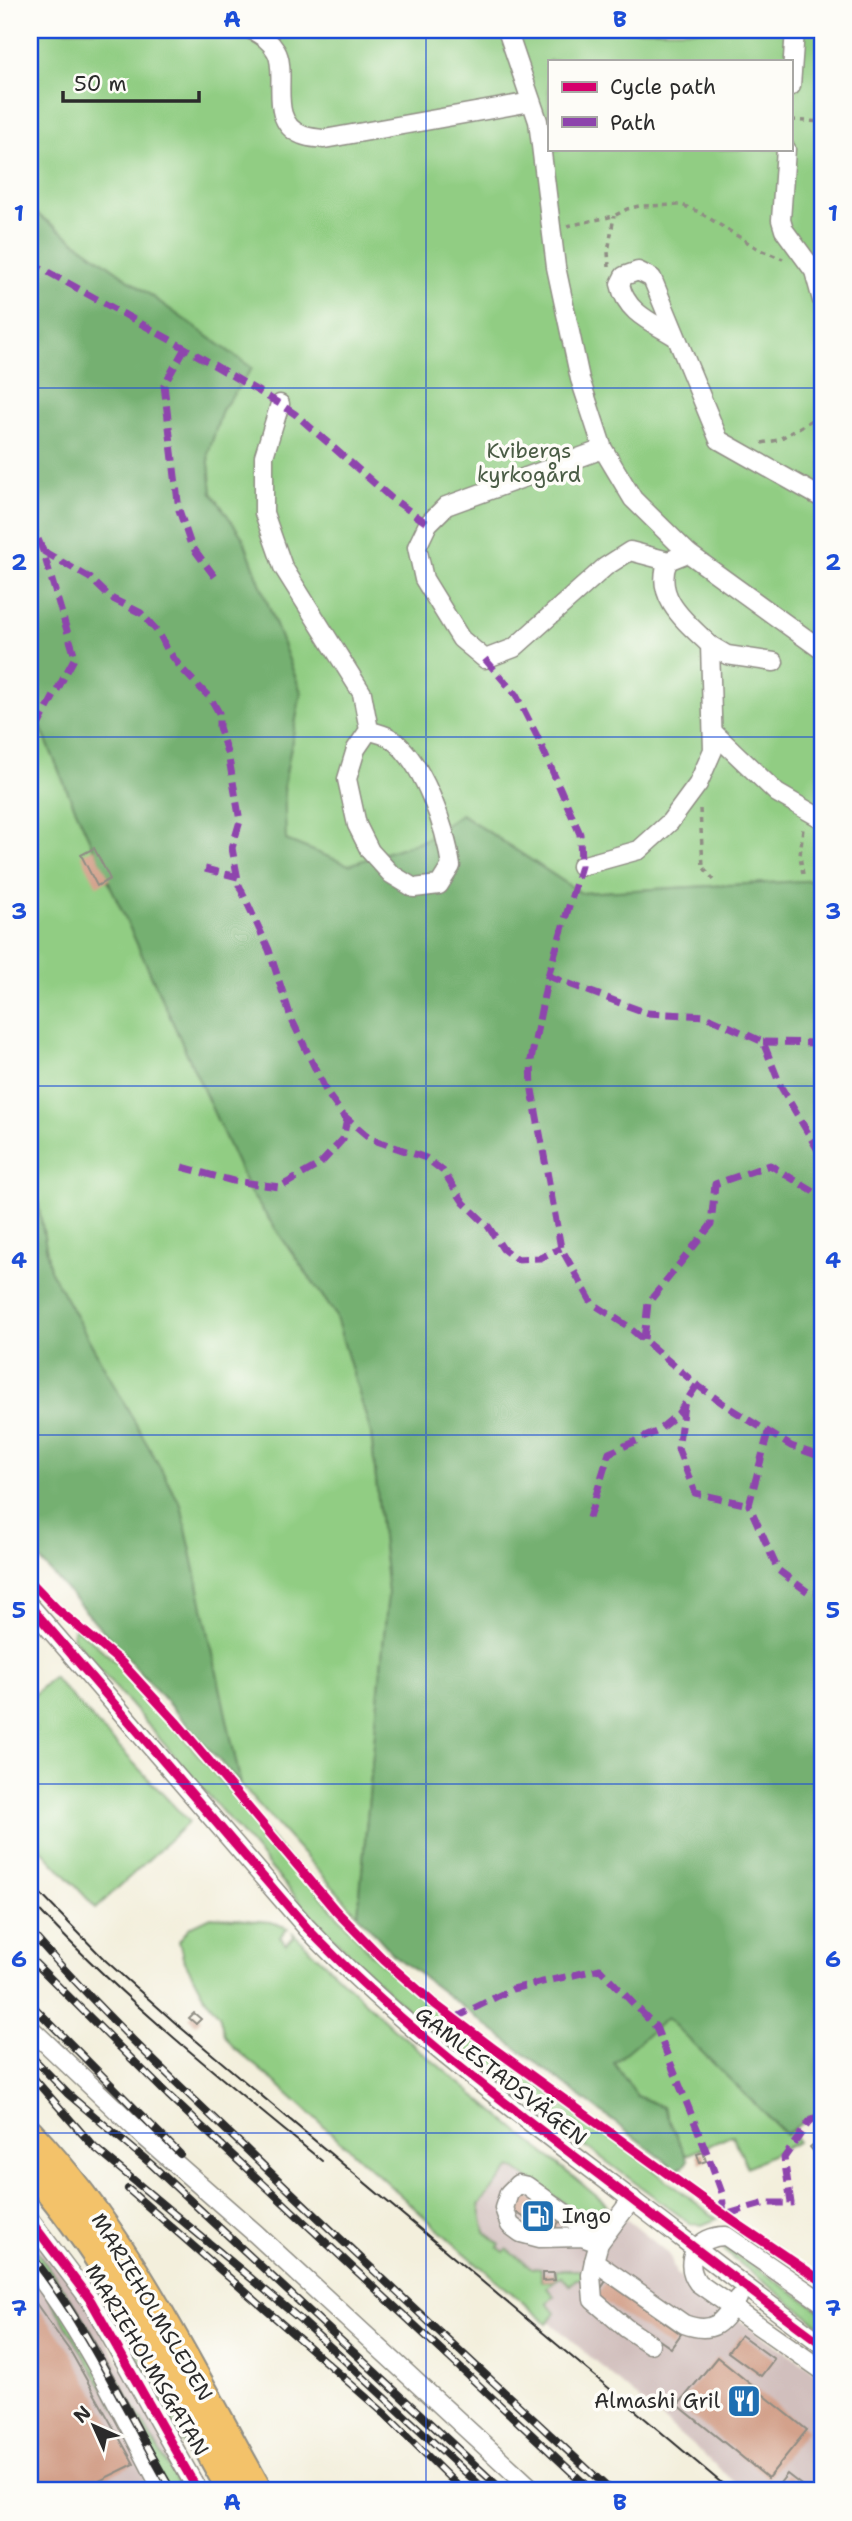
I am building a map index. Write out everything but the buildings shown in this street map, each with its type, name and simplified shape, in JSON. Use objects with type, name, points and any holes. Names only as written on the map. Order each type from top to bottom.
[{"type":"highway","name":"MARIEHOLMSLEDEN","points":[[30,2133],[85,2197],[122,2251],[260,2491]]},
{"type":"highway","name":"MARIEHOLMSLEDEN","points":[[30,2169],[81,2234],[111,2280],[231,2491]]},
{"type":"street","points":[[251,30],[262,35],[277,52],[280,102],[285,120],[303,135],[324,139],[531,102]]},
{"type":"street","points":[[507,30],[538,121],[556,267],[580,379],[603,449],[633,499],[688,552],[822,650]]},
{"type":"street","points":[[792,72],[795,30]]},
{"type":"street","points":[[786,150],[780,220],[784,230],[814,271],[822,300]]},
{"type":"street","points":[[677,337],[636,313],[623,299],[620,284],[624,276],[638,271],[652,278],[677,337],[719,440],[822,498]]},
{"type":"street","points":[[281,404],[264,456],[264,513],[283,567],[362,693],[369,730],[356,749],[347,779],[357,825],[370,851],[391,874],[414,888],[439,884],[451,866],[449,847],[431,794],[407,755],[389,737],[369,730]]},
{"type":"street","points":[[603,449],[446,506],[428,524],[416,547],[424,579],[461,639],[485,659],[514,648],[604,567],[630,551],[667,561],[688,552]]},
{"type":"street","points":[[667,561],[662,574],[664,591],[680,616],[710,645],[727,655],[774,662]]},
{"type":"street","points":[[581,866],[639,850],[670,822],[693,791],[713,750],[710,645]]},
{"type":"street","points":[[713,732],[777,793],[814,815]]},
{"type":"street","name":"GAMLESTADSVÄGEN","points":[[30,1606],[284,1901],[347,1970],[442,2054],[822,2344]]},
{"type":"street","points":[[30,2028],[144,2136],[256,2234],[534,2491]]},
{"type":"street","points":[[518,2183],[527,2186],[602,2238],[540,2238],[519,2231],[510,2225],[504,2208],[509,2193],[518,2183]]},
{"type":"street","points":[[632,2199],[602,2238],[591,2275],[593,2300],[625,2328],[650,2344]]},
{"type":"street","name":"MARIEHOLMSGATAN","points":[[30,2220],[91,2301],[198,2491]]},
{"type":"street","points":[[822,2302],[726,2236],[709,2239],[696,2249],[691,2261],[690,2269],[698,2283],[822,2370]]},
{"type":"street","points":[[594,2261],[684,2324],[699,2329],[710,2329],[719,2323],[745,2287]]},
{"type":"street","points":[[30,2264],[100,2370],[163,2491]]},
{"type":"path","points":[[792,120],[822,122]]},
{"type":"path","points":[[570,226],[614,216],[639,206],[682,205],[776,258],[809,264]]},
{"type":"path","points":[[614,216],[608,263],[611,273],[620,284]]},
{"type":"path","points":[[736,451],[748,445],[778,440],[822,414]]},
{"type":"path","points":[[693,791],[699,805],[703,867],[714,880]]},
{"type":"path","points":[[803,874],[800,856],[814,815]]},
{"type":"shaded area","points":[[524,2136],[669,2254],[676,2274],[706,2298],[822,2376],[822,2491],[745,2491],[444,2230]]},
{"type":"shaded area","points":[[30,2228],[86,2304],[191,2491],[30,2491]]},
{"type":"green space","name":"Kvibergs kyrkogård","points":[[30,30],[822,30],[822,880],[581,893],[461,814],[424,840],[349,866],[285,840],[284,784],[301,692],[243,538],[212,493],[208,454],[222,410],[251,368],[30,209]]},
{"type":"green space","points":[[30,209],[252,368],[222,410],[208,454],[212,493],[243,538],[301,692],[284,784],[286,840],[349,865],[424,840],[461,814],[581,893],[822,880],[822,2109],[786,2134],[667,2018],[614,2063],[637,2096],[663,2107],[688,2160],[684,2166],[676,2169],[394,1955],[358,1915],[388,1593],[371,1433],[335,1314],[250,1192],[67,790],[30,701]]},
{"type":"green space","points":[[30,701],[67,790],[250,1192],[335,1314],[371,1433],[388,1593],[358,1915],[241,1785],[181,1505],[50,1270],[30,1157]]},
{"type":"green space","points":[[30,1157],[50,1270],[181,1505],[241,1785],[30,1549]]},
{"type":"green space","points":[[74,1626],[122,1667],[372,1955],[454,2024],[633,2154],[717,2219],[702,2225],[691,2224],[518,2096],[409,2011],[313,1917],[72,1637]]},
{"type":"green space","points":[[53,1677],[189,1822],[96,1908],[30,1837],[30,1698]]},
{"type":"green space","points":[[211,1917],[271,1922],[288,1928],[280,1937],[286,1944],[294,1937],[293,1933],[393,2028],[606,2204],[608,2208],[603,2216],[589,2220],[511,2167],[479,2205],[485,2232],[500,2244],[498,2247],[504,2252],[507,2249],[532,2268],[541,2269],[541,2281],[554,2281],[547,2288],[554,2296],[547,2303],[555,2313],[547,2323],[234,2048],[224,2034],[219,2015],[203,1995],[183,1958],[179,1941],[190,1927]]},
{"type":"green space","points":[[667,2017],[785,2134],[793,2129],[798,2142],[747,2167],[733,2135],[685,2156],[663,2107],[637,2096],[614,2062]]},
{"type":"green space","points":[[30,2241],[83,2318],[182,2491],[165,2491],[30,2265]]},
{"type":"green space","points":[[724,2247],[814,2306],[822,2314],[822,2327],[724,2251]]},
{"type":"green space","points":[[556,2270],[587,2270],[580,2279],[570,2285],[561,2276],[555,2280]]},
{"type":"green space","points":[[125,2330],[206,2474],[201,2475],[121,2335]]},
{"type":"tram line","points":[[30,1883],[105,1960],[180,2027],[731,2491]]},
{"type":"tram line","points":[[30,1900],[134,2003],[322,2161]]},
{"type":"railway","points":[[30,1931],[107,2014],[188,2094],[611,2491]]},
{"type":"railway","points":[[30,1958],[168,2095],[592,2491]]},
{"type":"railway","points":[[30,2003],[180,2154]]},
{"type":"railway","points":[[30,2055],[68,2094],[151,2164],[503,2491]]},
{"type":"railway","points":[[30,2074],[94,2147],[301,2320],[486,2491]]},
{"type":"railway","points":[[128,2189],[385,2414],[463,2491]]},
{"type":"railway","points":[[30,2254],[88,2340],[172,2491]]},
{"type":"marked path","points":[[30,262],[280,404],[390,497],[428,524]]},
{"type":"marked path","points":[[185,348],[164,385],[179,510],[191,545],[218,581]]},
{"type":"marked path","points":[[30,520],[43,551],[75,657],[30,740]]},
{"type":"marked path","points":[[43,551],[90,578],[111,598],[141,613],[159,633],[181,668],[211,699],[219,713],[219,727],[229,759],[240,821],[232,848],[239,885],[269,950],[291,1018],[327,1093],[343,1115],[371,1139],[426,1158],[443,1171],[464,1203],[488,1226],[503,1249],[516,1259],[540,1258],[561,1248]]},
{"type":"marked path","points":[[485,659],[516,695],[580,834],[581,866],[548,976],[531,1060],[532,1090],[561,1248],[592,1303],[626,1325],[697,1385],[731,1409],[791,1446],[822,1457]]},
{"type":"marked path","points":[[205,869],[238,877]]},
{"type":"marked path","points":[[548,976],[647,1013],[706,1016],[763,1042],[781,1087],[822,1157]]},
{"type":"marked path","points":[[763,1042],[822,1043]]},
{"type":"marked path","points":[[182,1167],[233,1181],[280,1187],[320,1164],[343,1139],[347,1119]]},
{"type":"marked path","points":[[644,1339],[648,1303],[711,1225],[715,1184],[770,1165],[822,1197]]},
{"type":"marked path","points":[[589,1518],[609,1453],[656,1432],[678,1414],[697,1385]]},
{"type":"marked path","points":[[684,1405],[678,1449],[695,1493],[749,1505]]},
{"type":"marked path","points":[[768,1433],[749,1505],[778,1570],[808,1592],[822,1593]]},
{"type":"marked path","points":[[455,2018],[512,1989],[600,1969],[656,2027],[722,2193],[724,2215],[766,2203],[791,2203],[784,2158],[809,2122],[822,2113]]},
{"type":"cycle path","points":[[30,1581],[57,1609],[122,1663],[176,1722],[336,1911],[384,1960],[432,2002],[493,2048],[733,2221],[822,2281]]},
{"type":"cycle path","points":[[30,1606],[307,1928],[383,2002],[506,2103],[822,2344]]},
{"type":"cycle path","points":[[30,2220],[91,2301],[198,2491]]},
{"type":"place","name":"Ingo","points":[[538,2216]]},
{"type":"place","name":"Almashi Gril","points":[[744,2401]]}]
